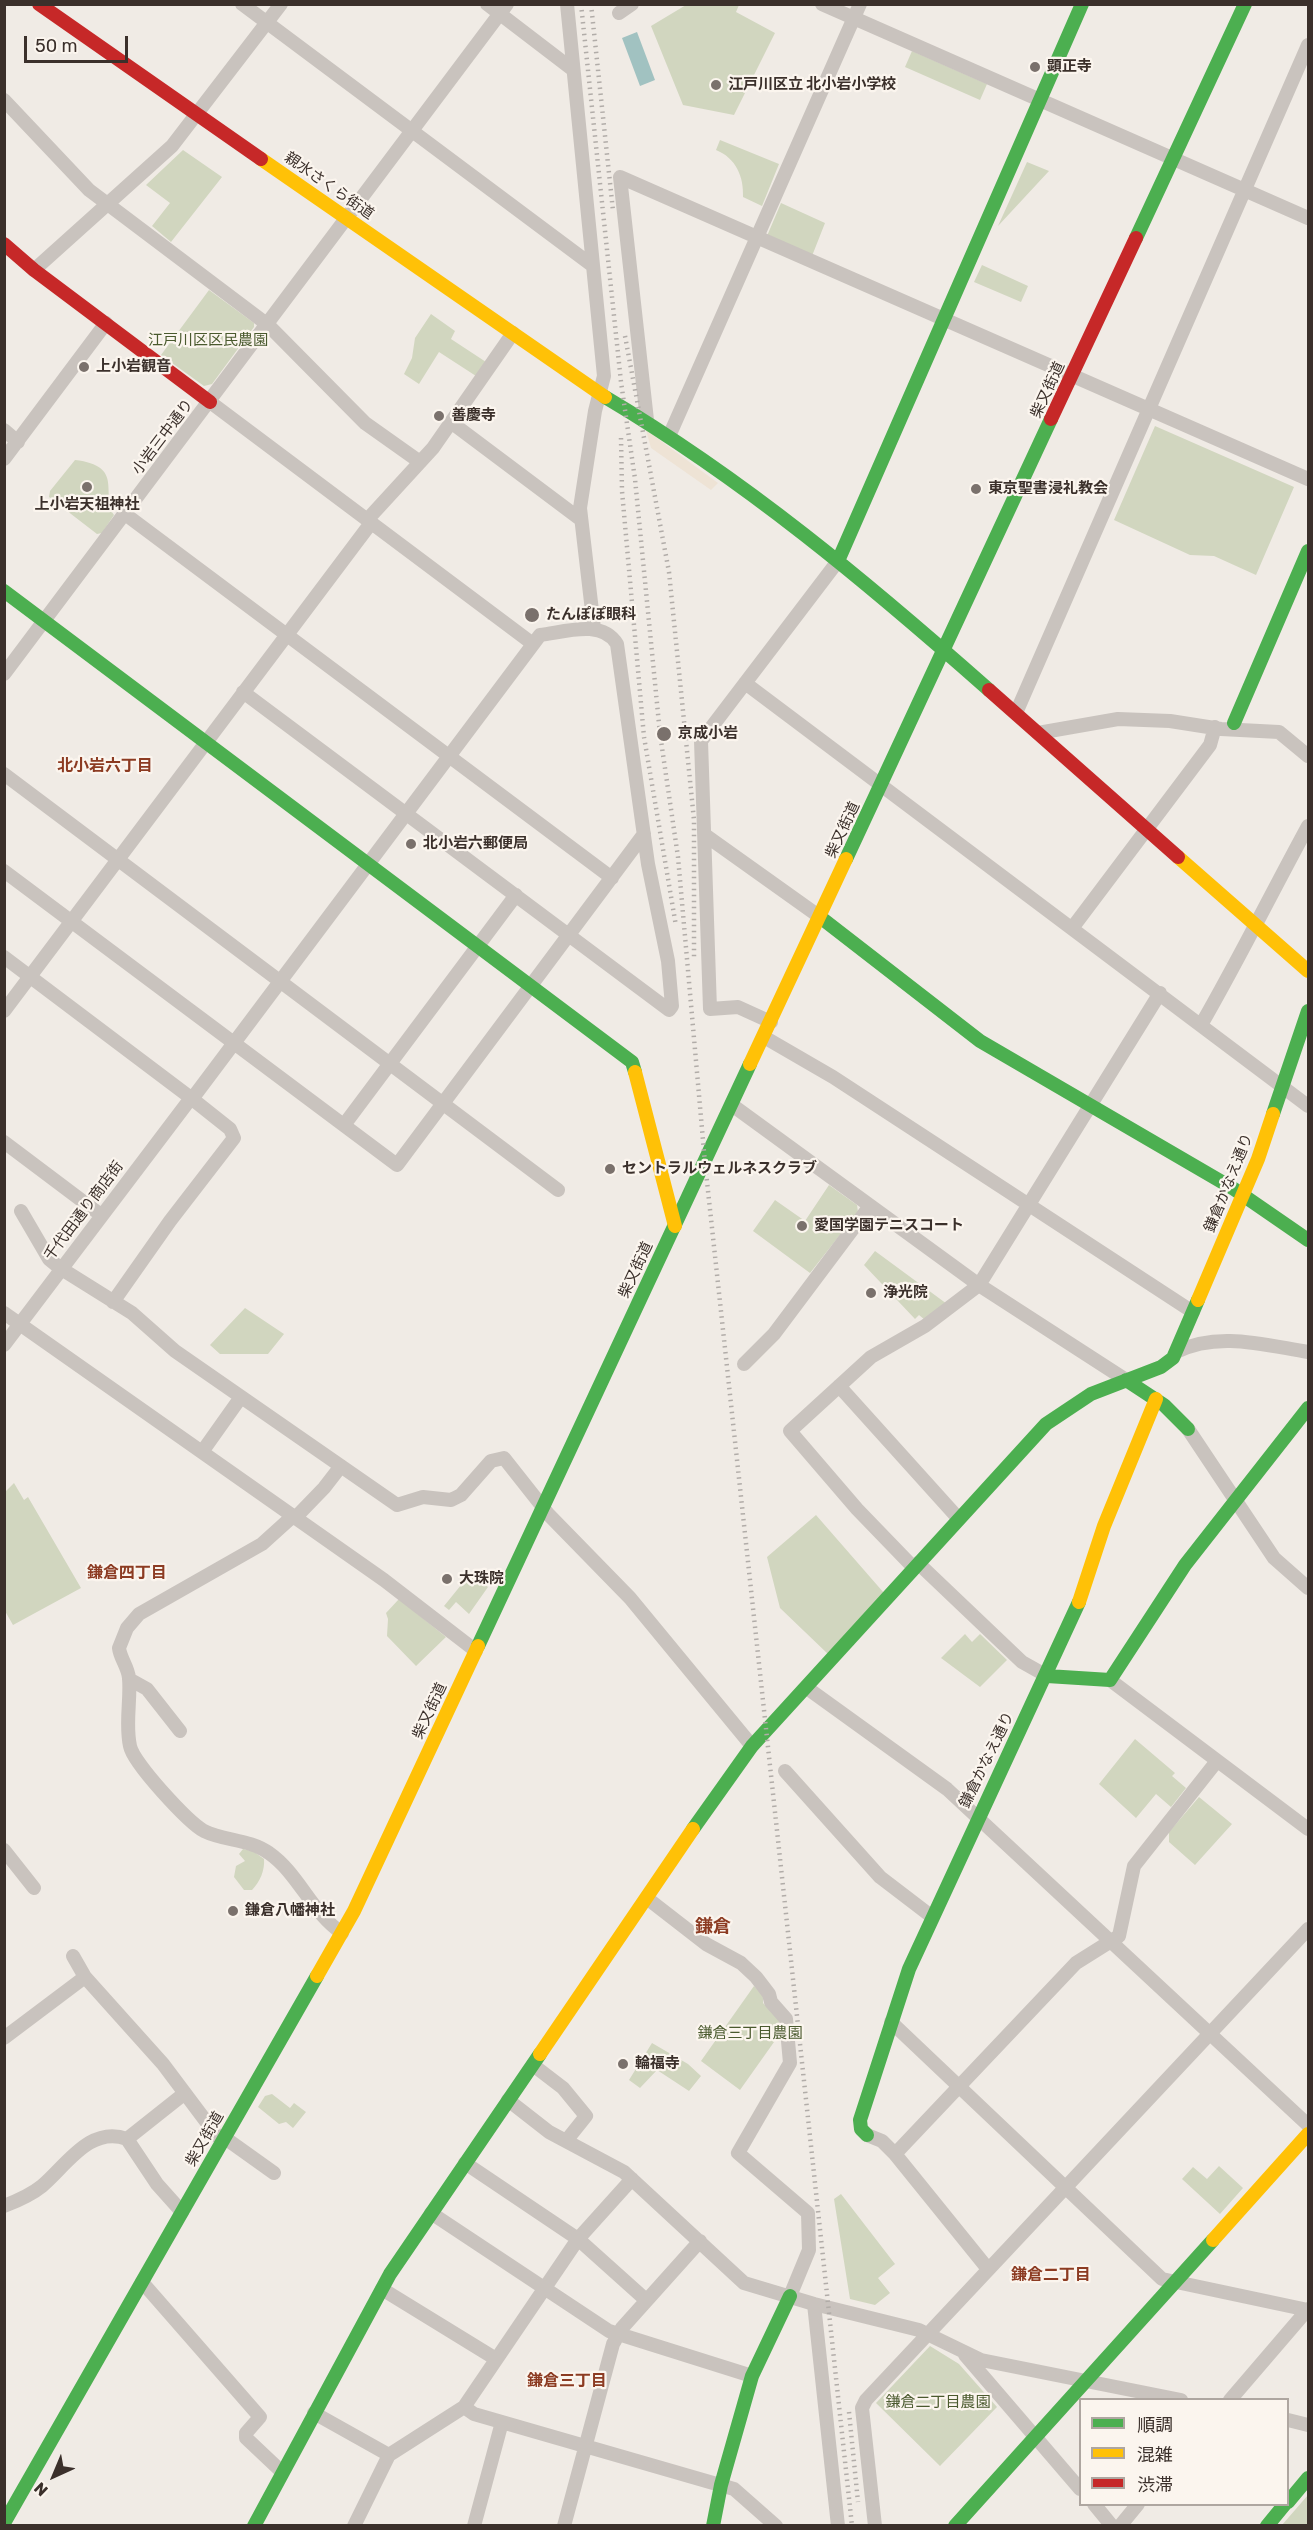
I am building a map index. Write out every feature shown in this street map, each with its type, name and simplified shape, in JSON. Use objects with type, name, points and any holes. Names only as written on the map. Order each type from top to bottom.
[{"type":"street","name":"親水さくら街道","points":[[39,4],[61,10],[198,115],[600,394],[670,435],[838,561],[945,651],[1308,971]]},
{"type":"street","points":[[242,4],[593,266]]},
{"type":"street","points":[[34,270],[172,146],[281,4]]},
{"type":"street","points":[[487,4],[503,9],[572,69]]},
{"type":"street","points":[[567,4],[604,376],[595,411],[580,519],[594,628]]},
{"type":"street","points":[[619,13],[632,4]]},
{"type":"street","points":[[822,4],[1308,218]]},
{"type":"street","points":[[670,435],[860,4]]},
{"type":"street","points":[[771,1022],[738,1007],[710,1009],[701,741],[838,561],[1082,4]]},
{"type":"street","name":"柴又街道","points":[[4,2523],[342,1934],[945,651],[1245,4]]},
{"type":"street","name":"小岩三中通り","points":[[4,674],[348,219],[503,9]]},
{"type":"street","points":[[1016,713],[1308,45]]},
{"type":"street","points":[[4,100],[88,190],[268,325],[365,423],[420,462]]},
{"type":"street","points":[[647,420],[620,177],[1308,479]]},
{"type":"street","points":[[4,244],[34,270],[533,644],[540,635],[594,628],[610,635],[619,651],[644,834],[668,961],[672,1006],[669,1010],[243,692]]},
{"type":"street","points":[[4,459],[106,323]]},
{"type":"street","points":[[4,1011],[287,635],[369,521],[452,423],[513,333]]},
{"type":"street","points":[[452,423],[580,519]]},
{"type":"street","points":[[4,430],[18,442]]},
{"type":"street","points":[[126,514],[612,879]]},
{"type":"street","points":[[1233,727],[1308,551]]},
{"type":"street","points":[[4,591],[632,1062],[675,1226]]},
{"type":"street","name":"千代田通り商店街","points":[[4,1345],[60,1268],[281,982],[533,644]]},
{"type":"street","points":[[745,683],[1073,927],[1308,1106]]},
{"type":"street","points":[[1038,733],[1118,719],[1170,721],[1279,732],[1308,756]]},
{"type":"street","points":[[1073,927],[1210,745],[1215,727]]},
{"type":"street","points":[[4,774],[558,1190]]},
{"type":"street","points":[[1201,1025],[1308,826]]},
{"type":"street","points":[[4,871],[397,1165],[644,834]]},
{"type":"street","points":[[705,835],[820,917],[980,1041],[1243,1195],[1308,1240]]},
{"type":"street","points":[[344,1125],[516,895]]},
{"type":"street","points":[[4,957],[191,1098],[230,1129],[234,1138],[170,1221],[112,1302]]},
{"type":"street","points":[[1160,993],[1031,1205],[979,1285],[925,1326],[871,1357],[790,1431],[857,1509],[1022,1662],[1047,1676],[1065,1679],[1110,1680],[1308,1829]]},
{"type":"street","name":"鎌倉かなえ通り","points":[[1172,1357],[1243,1195],[1308,1011]]},
{"type":"street","points":[[764,1037],[823,1071],[1193,1312]]},
{"type":"street","points":[[732,1105],[979,1285],[1156,1399],[1188,1429],[1274,1558],[1308,1588]]},
{"type":"street","points":[[4,1142],[101,1215]]},
{"type":"street","points":[[744,1364],[774,1334],[870,1206]]},
{"type":"street","points":[[21,1211],[49,1259],[60,1268],[151,1328],[175,1352],[397,1505],[423,1497],[451,1500],[461,1495],[491,1461],[504,1458],[543,1507],[630,1598],[752,1746]]},
{"type":"street","points":[[4,1313],[384,1580],[476,1651]]},
{"type":"street","points":[[254,2526],[382,2289],[465,2163],[648,1899],[716,1794],[752,1746],[1046,1424],[1075,1402],[1126,1380],[1196,1343],[1217,1340],[1308,1352]]},
{"type":"street","points":[[839,1386],[958,1518]]},
{"type":"street","points":[[202,1452],[241,1397]]},
{"type":"street","name":"鎌倉かなえ通り","points":[[895,2154],[882,2141],[867,2135],[861,2129],[860,2120],[891,2022],[932,1916],[1074,1617],[1101,1533],[1156,1399]]},
{"type":"street","points":[[1110,1680],[1185,1565],[1308,1408]]},
{"type":"street","points":[[341,1466],[324,1488],[262,1544],[139,1614],[127,1628],[119,1648],[129,1679],[128,1737],[130,1749],[142,1767],[190,1821],[200,1828],[268,1852],[294,1877],[310,1903],[342,1934]]},
{"type":"street","points":[[129,1679],[147,1689],[180,1731]]},
{"type":"street","points":[[807,1688],[947,1789],[1308,2125]]},
{"type":"street","points":[[988,2269],[895,2154],[1076,1963],[1111,1941],[1121,1930],[1134,1866],[1217,1761]]},
{"type":"street","points":[[785,1771],[880,1877],[932,1916]]},
{"type":"street","points":[[4,1850],[34,1888]]},
{"type":"street","points":[[648,1899],[706,1944],[741,1963],[763,1986],[771,2002],[786,2019],[790,2063],[738,2153],[808,2213],[809,2250],[752,2376],[721,2485],[713,2526]]},
{"type":"street","points":[[875,2526],[863,2404],[1308,1929]]},
{"type":"street","points":[[73,1956],[85,1977],[156,2056],[217,2136],[274,2173]]},
{"type":"street","points":[[4,2038],[85,1977]]},
{"type":"street","points":[[891,2022],[1162,2279],[1172,2283],[1308,2310],[1232,2398]]},
{"type":"street","points":[[533,2064],[563,2088],[586,2116],[566,2141]]},
{"type":"street","points":[[4,2206],[40,2187],[80,2149],[94,2141],[104,2137],[127,2139],[185,2093]]},
{"type":"street","points":[[508,2100],[549,2132],[624,2172],[744,2283],[927,2334],[963,2354],[981,2360],[1171,2398]]},
{"type":"street","points":[[955,2526],[1308,2134]]},
{"type":"street","points":[[127,2139],[157,2184],[183,2212]]},
{"type":"street","points":[[465,2163],[578,2239],[646,2300]]},
{"type":"street","points":[[354,2526],[389,2455],[464,2408],[578,2239],[632,2179]]},
{"type":"street","points":[[431,2213],[617,2336],[752,2376]]},
{"type":"street","points":[[567,2524],[617,2336],[646,2300],[700,2241]]},
{"type":"street","points":[[142,2282],[260,2418],[246,2433],[246,2438],[282,2472]]},
{"type":"street","points":[[382,2289],[496,2359]]},
{"type":"street","points":[[814,2304],[838,2526]]},
{"type":"street","points":[[963,2354],[1079,2488]]},
{"type":"street","points":[[464,2408],[474,2414],[734,2489],[776,2526]]},
{"type":"street","points":[[314,2413],[389,2455]]},
{"type":"street","points":[[1289,2420],[1308,2425]]},
{"type":"street","points":[[474,2526],[502,2422]]},
{"type":"street","points":[[1289,2500],[1308,2478]]},
{"type":"street","points":[[1095,2506],[1112,2526]]},
{"type":"street","points":[[1120,2526],[1137,2506]]},
{"type":"street","points":[[1267,2526],[1284,2506]]},
{"type":"green space","points":[[686,5],[739,5],[736,12],[775,33],[734,115],[683,105],[651,26]]},
{"type":"green space","points":[[912,51],[987,84],[980,100],[905,67]]},
{"type":"green space","points":[[720,140],[779,164],[762,206],[743,197],[742,182],[734,163],[716,150]]},
{"type":"green space","points":[[183,150],[222,177],[171,242],[152,226],[170,203],[146,185]]},
{"type":"green space","points":[[1027,162],[1049,171],[998,226]]},
{"type":"green space","points":[[781,203],[825,223],[812,256],[767,236]]},
{"type":"green space","points":[[982,265],[1028,286],[1021,302],[974,282]]},
{"type":"green space","name":"江戸川区区民農園","points":[[209,290],[254,323],[254,327],[212,384],[204,386],[161,355]]},
{"type":"green space","points":[[431,314],[455,331],[451,339],[486,362],[476,376],[439,352],[419,384],[404,374],[412,358],[415,338]]},
{"type":"green space","points":[[1155,426],[1294,487],[1256,575],[1214,556],[1190,555],[1114,520]]},
{"type":"green space","points":[[75,460],[90,463],[106,474],[110,507],[114,515],[102,533],[97,534],[49,497],[50,491]]},
{"type":"green space","name":"愛国学園テニスコート","points":[[829,1185],[857,1205],[858,1212],[810,1273],[753,1231],[775,1200],[805,1221]]},
{"type":"green space","points":[[875,1251],[947,1304],[925,1320],[919,1315],[915,1319],[864,1265]]},
{"type":"green space","points":[[245,1308],[284,1334],[268,1354],[220,1354],[210,1345]]},
{"type":"green space","points":[[14,1483],[24,1500],[28,1497],[81,1588],[13,1625],[5,1611],[4,1493]]},
{"type":"green space","points":[[816,1515],[884,1593],[829,1655],[780,1608],[767,1557]]},
{"type":"green space","points":[[470,1574],[488,1587],[469,1614],[456,1602],[449,1610],[444,1606]]},
{"type":"green space","points":[[399,1599],[446,1637],[416,1666],[387,1636],[386,1613]]},
{"type":"green space","points":[[965,1634],[972,1642],[980,1634],[1007,1660],[980,1687],[941,1658]]},
{"type":"green space","points":[[1135,1739],[1175,1773],[1172,1776],[1186,1788],[1171,1807],[1156,1794],[1136,1818],[1099,1784]]},
{"type":"green space","points":[[1199,1797],[1232,1824],[1195,1865],[1169,1842],[1169,1832]]},
{"type":"green space","points":[[243,1849],[253,1851],[264,1859],[261,1876],[252,1890],[244,1890],[234,1877],[236,1866],[245,1861],[239,1854]]},
{"type":"green space","name":"鎌倉三丁目農園","points":[[754,1986],[763,1996],[763,2003],[779,2020],[779,2035],[740,2090],[701,2061]]},
{"type":"green space","points":[[652,2043],[688,2064],[701,2076],[689,2091],[657,2070],[640,2088],[629,2080]]},
{"type":"green space","points":[[272,2094],[290,2108],[294,2103],[306,2112],[293,2128],[286,2122],[279,2124],[258,2107],[265,2096]]},
{"type":"green space","points":[[1219,2166],[1243,2188],[1220,2214],[1182,2179],[1193,2167],[1207,2179]]},
{"type":"green space","points":[[841,2194],[895,2264],[878,2278],[890,2293],[875,2305],[850,2299],[834,2199]]},
{"type":"green space","name":"鎌倉二丁目農園","points":[[930,2346],[959,2364],[997,2407],[940,2466],[876,2403]]},
{"type":"green space","points":[[1308,2495],[1308,2525],[1282,2525]]},
{"type":"shaded area","points":[[646,430],[718,483],[711,490],[651,448]]},
{"type":"water","points":[[637,32],[655,80],[640,86],[622,38]]},
{"type":"railway","points":[[581,4],[621,382],[635,479],[660,734],[678,857],[705,1163],[852,2526]]},
{"type":"railway","points":[[591,4],[613,211]]},
{"type":"railway","points":[[625,336],[669,572],[694,820],[694,957]]},
{"type":"railway","points":[[621,438],[622,491],[644,737],[676,926]]},
{"type":"railway","points":[[849,2412],[858,2502]]},
{"type":"traffic: fast","points":[[838,561],[1082,4]]},
{"type":"traffic: fast","points":[[1136,238],[1245,4]]},
{"type":"traffic: fast","points":[[605,397],[707,463],[804,534],[989,690]]},
{"type":"traffic: fast","points":[[846,859],[1051,419]]},
{"type":"traffic: fast","points":[[1234,723],[1308,551]]},
{"type":"traffic: fast","points":[[4,591],[632,1062],[635,1072]]},
{"type":"traffic: fast","points":[[820,917],[980,1041],[1234,1189],[1308,1240]]},
{"type":"traffic: fast","points":[[1273,1114],[1308,1011]]},
{"type":"traffic: fast","points":[[478,1646],[750,1064]]},
{"type":"traffic: fast","points":[[693,1829],[752,1746],[1046,1424],[1091,1394],[1161,1367],[1173,1358],[1198,1300]]},
{"type":"traffic: fast","points":[[1126,1380],[1164,1405],[1188,1429]]},
{"type":"traffic: fast","points":[[1047,1676],[1110,1680],[1185,1565],[1308,1408]]},
{"type":"traffic: fast","points":[[867,2135],[861,2129],[860,2120],[909,1969],[1079,1602]]},
{"type":"traffic: fast","points":[[4,2523],[317,1976]]},
{"type":"traffic: fast","points":[[254,2526],[390,2274],[540,2054]]},
{"type":"traffic: fast","points":[[955,2526],[1213,2240]]},
{"type":"traffic: fast","points":[[713,2526],[721,2485],[752,2376],[790,2296]]},
{"type":"traffic: fast","points":[[1289,2501],[1308,2478]]},
{"type":"traffic: fast","points":[[1267,2526],[1283,2506]]},
{"type":"traffic: slow","points":[[261,159],[605,397]]},
{"type":"traffic: slow","points":[[1178,857],[1308,971]]},
{"type":"traffic: slow","points":[[750,1064],[846,859]]},
{"type":"traffic: slow","points":[[635,1072],[675,1226]]},
{"type":"traffic: slow","points":[[1198,1300],[1258,1159],[1273,1114]]},
{"type":"traffic: slow","points":[[1079,1602],[1104,1526],[1156,1399]]},
{"type":"traffic: slow","points":[[317,1976],[354,1911],[478,1646]]},
{"type":"traffic: slow","points":[[540,2054],[693,1829]]},
{"type":"traffic: slow","points":[[1213,2240],[1308,2134]]},
{"type":"traffic: jam","points":[[39,4],[261,159]]},
{"type":"traffic: jam","points":[[1051,419],[1136,238]]},
{"type":"traffic: jam","points":[[4,244],[34,270],[210,402]]},
{"type":"traffic: jam","points":[[989,690],[1178,857]]},
{"type":"place","name":"顕正寺","points":[[1035,67]]},
{"type":"place","name":"江戸川区立 北小岩小学校","points":[[716,85]]},
{"type":"place","name":"上小岩観音","points":[[84,367]]},
{"type":"place","name":"善慶寺","points":[[439,416]]},
{"type":"place","name":"上小岩天祖神社","points":[[87,487]]},
{"type":"place","name":"東京聖書浸礼教会","points":[[976,489]]},
{"type":"place","name":"たんぽぽ眼科","points":[[532,615]]},
{"type":"place","name":"京成小岩","points":[[664,734]]},
{"type":"place","name":"北小岩六郵便局","points":[[411,844]]},
{"type":"place","name":"セントラルウェルネスクラブ","points":[[610,1169]]},
{"type":"place","name":"愛国学園テニスコート","points":[[802,1226]]},
{"type":"place","name":"浄光院","points":[[871,1293]]},
{"type":"place","name":"大珠院","points":[[447,1579]]},
{"type":"place","name":"鎌倉八幡神社","points":[[233,1911]]},
{"type":"place","name":"輪福寺","points":[[623,2064]]},
{"type":"district","name":"北小岩六丁目","points":[[105,766]]},
{"type":"district","name":"鎌倉四丁目","points":[[127,1573]]},
{"type":"district","name":"鎌倉","points":[[713,1927]]},
{"type":"district","name":"鎌倉二丁目","points":[[1051,2275]]},
{"type":"district","name":"鎌倉三丁目","points":[[567,2381]]}]
